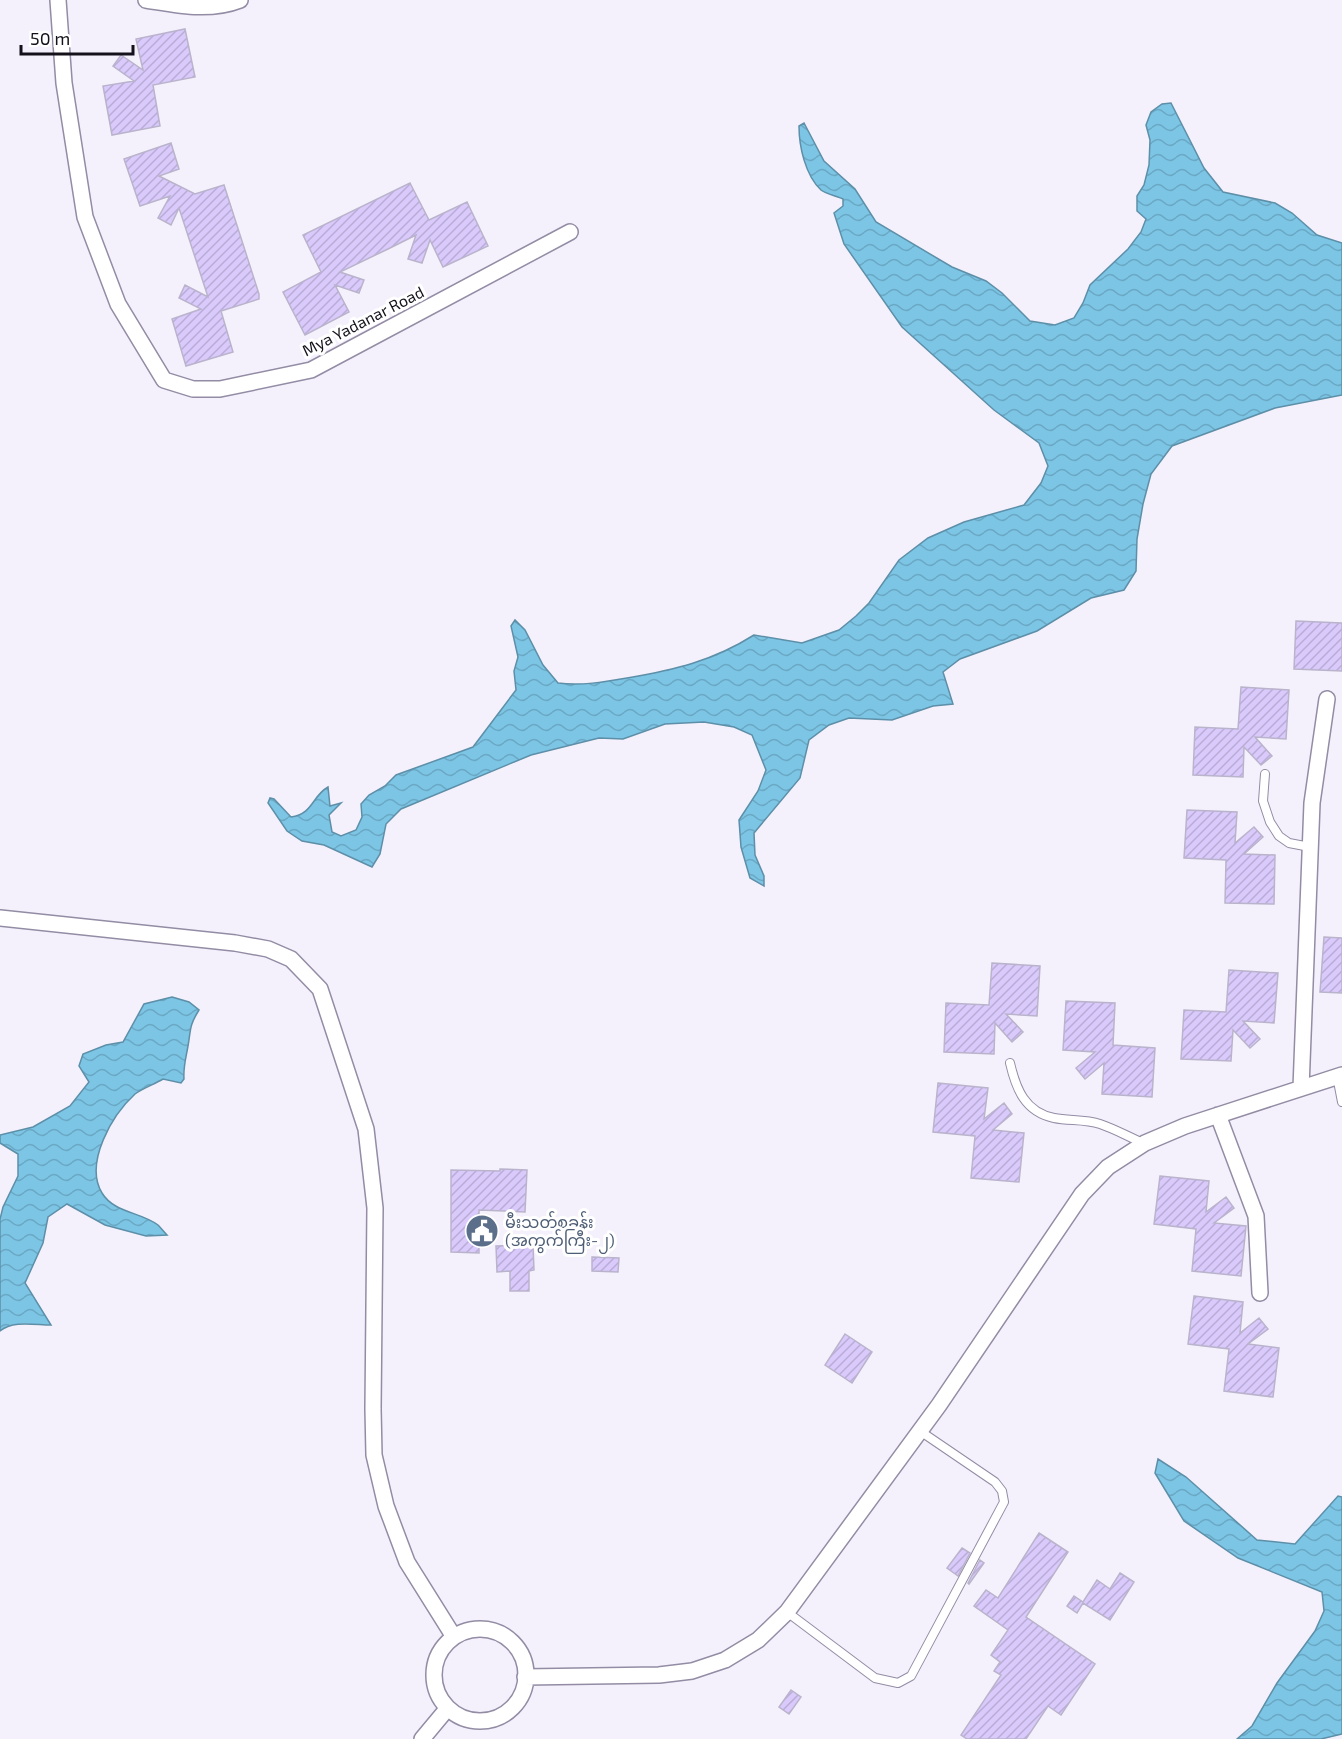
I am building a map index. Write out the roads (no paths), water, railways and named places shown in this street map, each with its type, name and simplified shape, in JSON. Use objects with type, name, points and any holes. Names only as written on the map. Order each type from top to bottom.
[{"type":"street","name":"Mya Yadanar Road","points":[[58,0],[64,83],[85,217],[118,304],[164,380],[193,389],[220,389],[311,370],[570,232]]},
{"type":"street","points":[[146,0],[190,7],[225,6],[240,0]]},
{"type":"street","points":[[1301,1088],[1312,803],[1327,699]]},
{"type":"street","points":[[0,918],[236,943],[268,949],[291,958],[320,989],[366,1129],[375,1208],[374,1455],[386,1506],[407,1562],[454,1637]]},
{"type":"street","points":[[525,1677],[659,1675],[692,1671],[725,1660],[758,1640],[787,1612],[920,1431],[1082,1194],[1108,1167],[1145,1143],[1185,1126],[1339,1076]]},
{"type":"street","points":[[1218,1115],[1256,1216],[1260,1293]]},
{"type":"street","points":[[487,1629],[508,1638],[520,1653],[526,1669],[525,1677],[525,1688],[517,1703],[505,1714],[482,1722],[464,1719],[447,1709],[435,1690],[433,1668],[440,1650],[454,1637],[469,1630],[487,1629]]},
{"type":"street","points":[[422,1739],[447,1709]]},
{"type":"lane","points":[[1266,774],[1263,801],[1270,822],[1279,836],[1289,843],[1310,847]]},
{"type":"lane","points":[[1010,1063],[1014,1082],[1023,1100],[1037,1112],[1054,1118],[1100,1123],[1145,1143]]},
{"type":"lane","points":[[1339,1076],[1342,1102]]},
{"type":"lane","points":[[787,1612],[875,1678],[898,1683],[911,1676],[1004,1502],[1002,1491],[995,1482],[920,1431]]},
{"type":"water","points":[[1171,103],[1204,168],[1223,192],[1275,203],[1292,213],[1317,235],[1342,243],[1342,395],[1275,408],[1172,446],[1151,474],[1137,539],[1136,571],[1124,590],[1091,598],[1037,631],[960,659],[943,672],[953,704],[933,706],[892,720],[849,718],[829,725],[809,740],[800,778],[754,833],[755,855],[764,876],[764,886],[750,878],[741,847],[739,820],[758,791],[766,770],[752,735],[734,727],[704,722],[665,724],[623,739],[599,738],[531,755],[401,809],[386,824],[380,854],[372,867],[324,845],[302,841],[287,831],[268,803],[270,798],[274,799],[291,817],[308,809],[328,787],[330,806],[341,803],[329,815],[332,832],[341,836],[356,830],[362,817],[361,804],[369,795],[385,786],[396,775],[473,747],[516,690],[514,671],[518,657],[511,626],[515,620],[525,630],[543,665],[558,683],[567,684],[610,681],[677,668],[723,652],[754,635],[802,643],[839,630],[856,616],[869,603],[899,560],[928,538],[964,522],[1024,505],[1041,483],[1048,466],[1039,443],[994,410],[902,327],[844,244],[834,213],[843,206],[843,199],[826,193],[815,184],[802,151],[799,126],[804,123],[824,161],[855,189],[876,222],[952,267],[986,281],[1002,293],[1030,321],[1055,325],[1074,318],[1090,285],[1128,249],[1141,232],[1146,219],[1137,211],[1137,196],[1144,185],[1149,165],[1150,140],[1146,125],[1151,112],[1162,104]]},
{"type":"water","points":[[172,997],[189,1002],[199,1010],[191,1028],[184,1079],[181,1083],[163,1079],[135,1094],[126,1103],[103,1140],[96,1168],[97,1181],[107,1200],[113,1205],[158,1225],[167,1235],[146,1236],[105,1225],[67,1204],[48,1217],[43,1243],[25,1283],[51,1325],[18,1324],[0,1331],[0,1219],[3,1207],[18,1176],[18,1154],[0,1143],[0,1135],[33,1127],[70,1106],[89,1082],[79,1066],[83,1054],[106,1045],[123,1042],[144,1004]]},
{"type":"water","points":[[1158,1459],[1186,1477],[1257,1540],[1295,1544],[1338,1496],[1342,1497],[1342,1734],[1321,1739],[1237,1739],[1252,1726],[1277,1683],[1315,1631],[1324,1611],[1322,1592],[1238,1558],[1184,1521],[1155,1473]]},
{"type":"place","name":"မီးသတ်စခန်း (အကွက်ကြီး-၂)","points":[[482,1231]]}]
